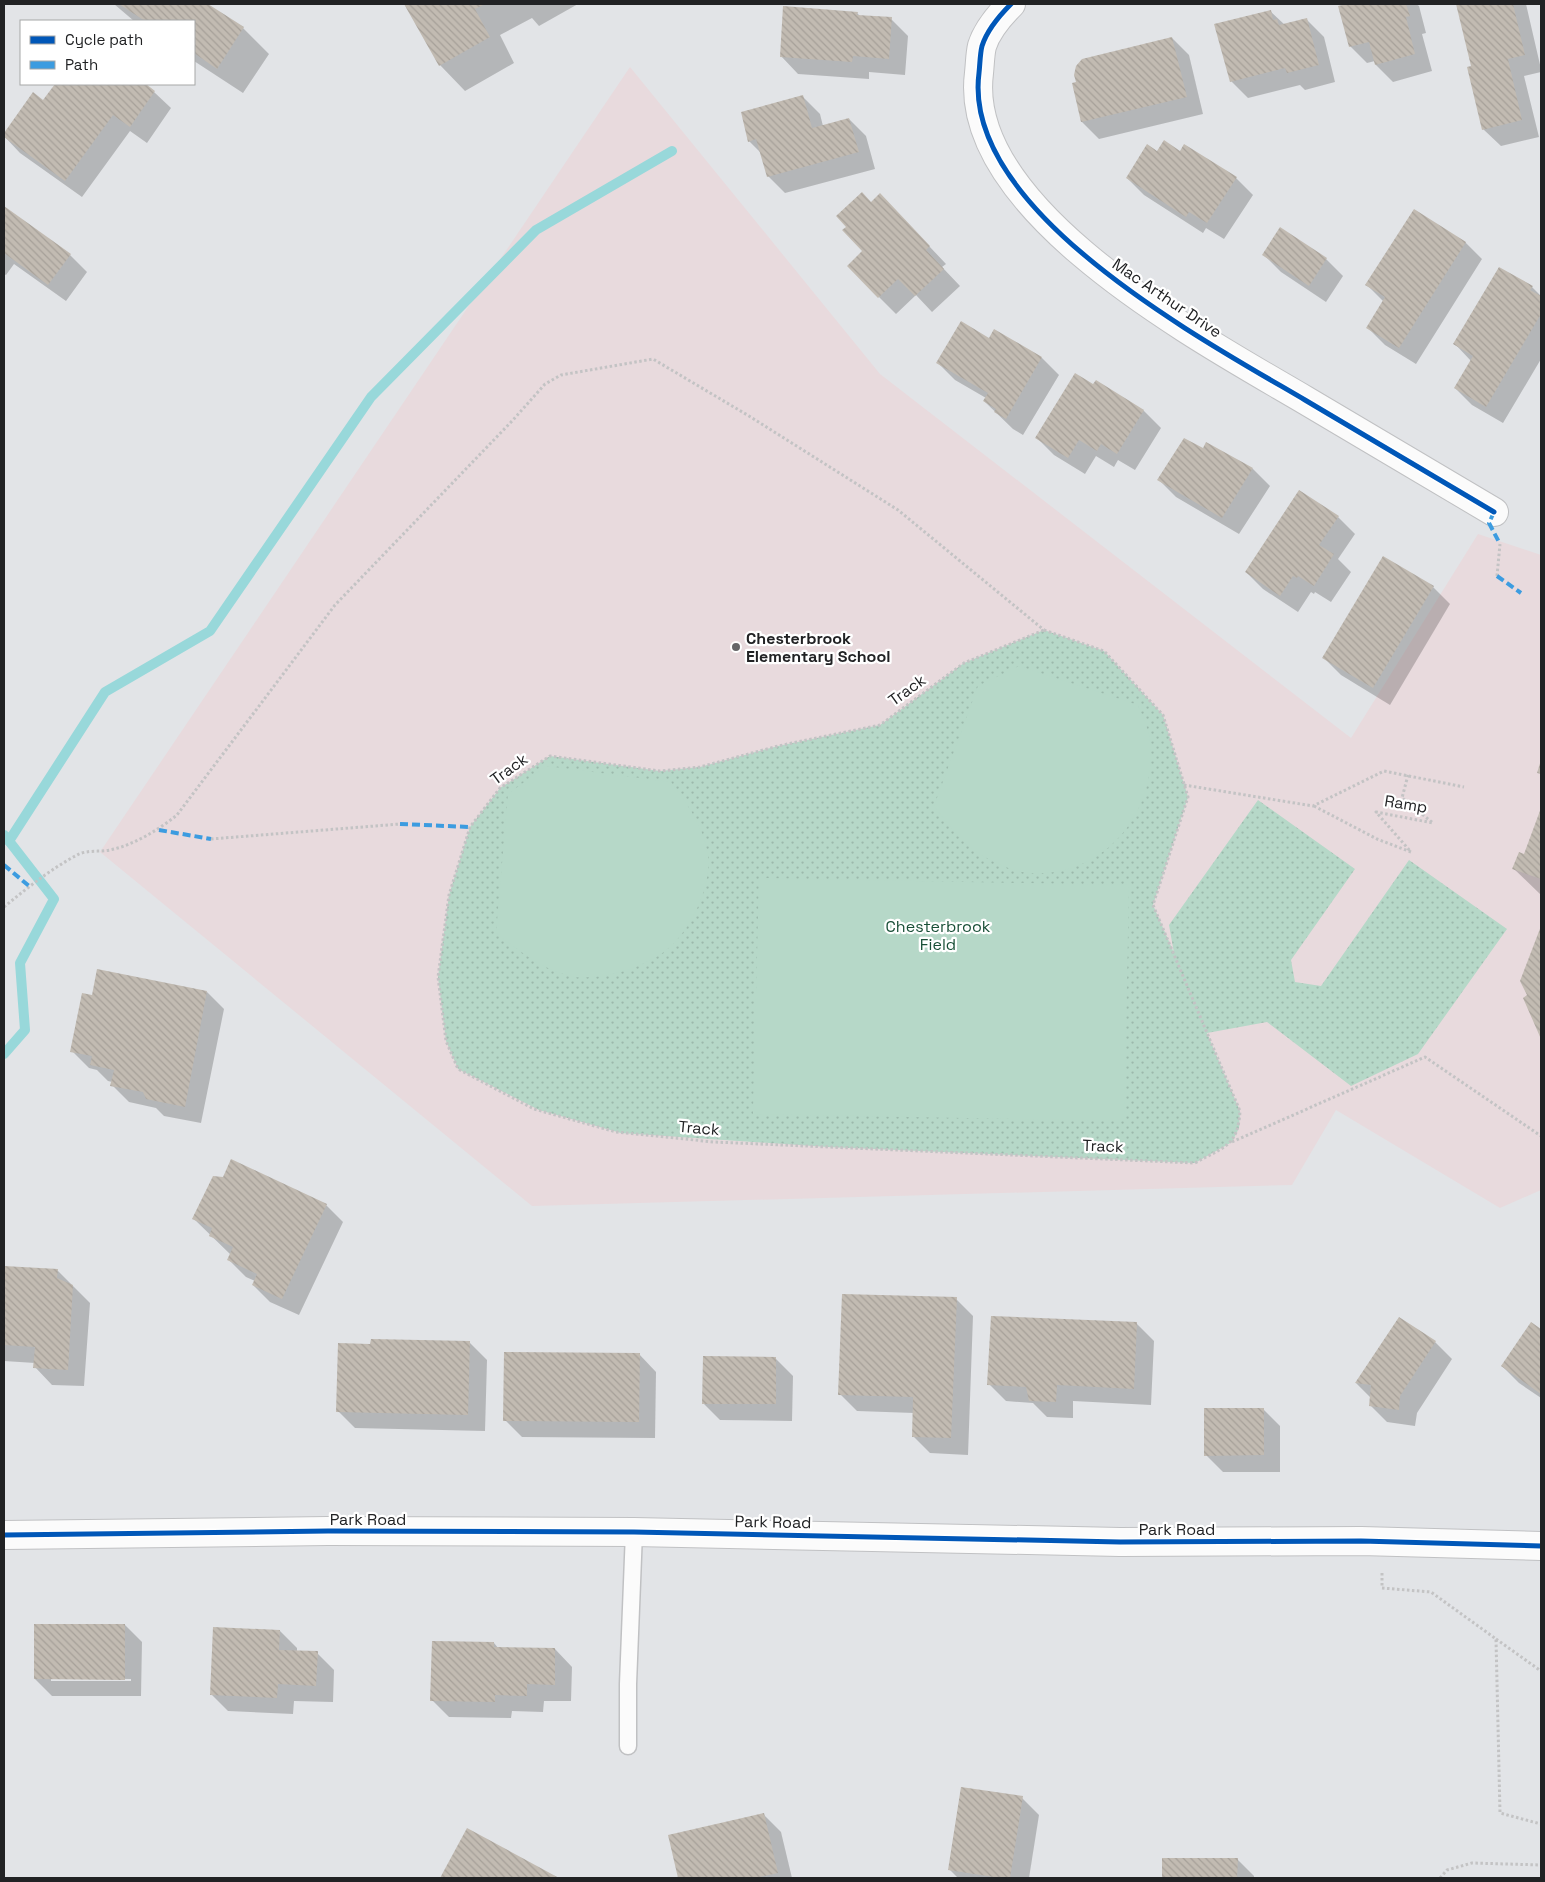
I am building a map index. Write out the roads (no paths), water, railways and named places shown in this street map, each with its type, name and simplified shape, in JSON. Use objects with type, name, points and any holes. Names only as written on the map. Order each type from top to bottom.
[{"type":"street","name":"Mac Arthur Drive","points":[[1011,4],[989,30],[982,46],[977,84],[982,121],[1001,162],[1024,196],[1064,238],[1094,264],[1176,324],[1494,512]]},
{"type":"street","name":"Park Road","points":[[4,1535],[328,1531],[634,1532],[1120,1542],[1382,1542],[1541,1546]]},
{"type":"lane","points":[[628,1746],[628,1684],[634,1532]]},
{"type":"waterway","points":[[4,835],[9,841],[105,692],[210,631],[371,397],[536,230],[672,151]]},
{"type":"waterway","points":[[4,1054],[25,1030],[20,963],[54,899],[9,841]]},
{"type":"place","name":"Chesterbrook Elementary School","points":[[736,647]]},
{"type":"park label","name":"Chesterbrook Field","points":[[938,935]]}]
